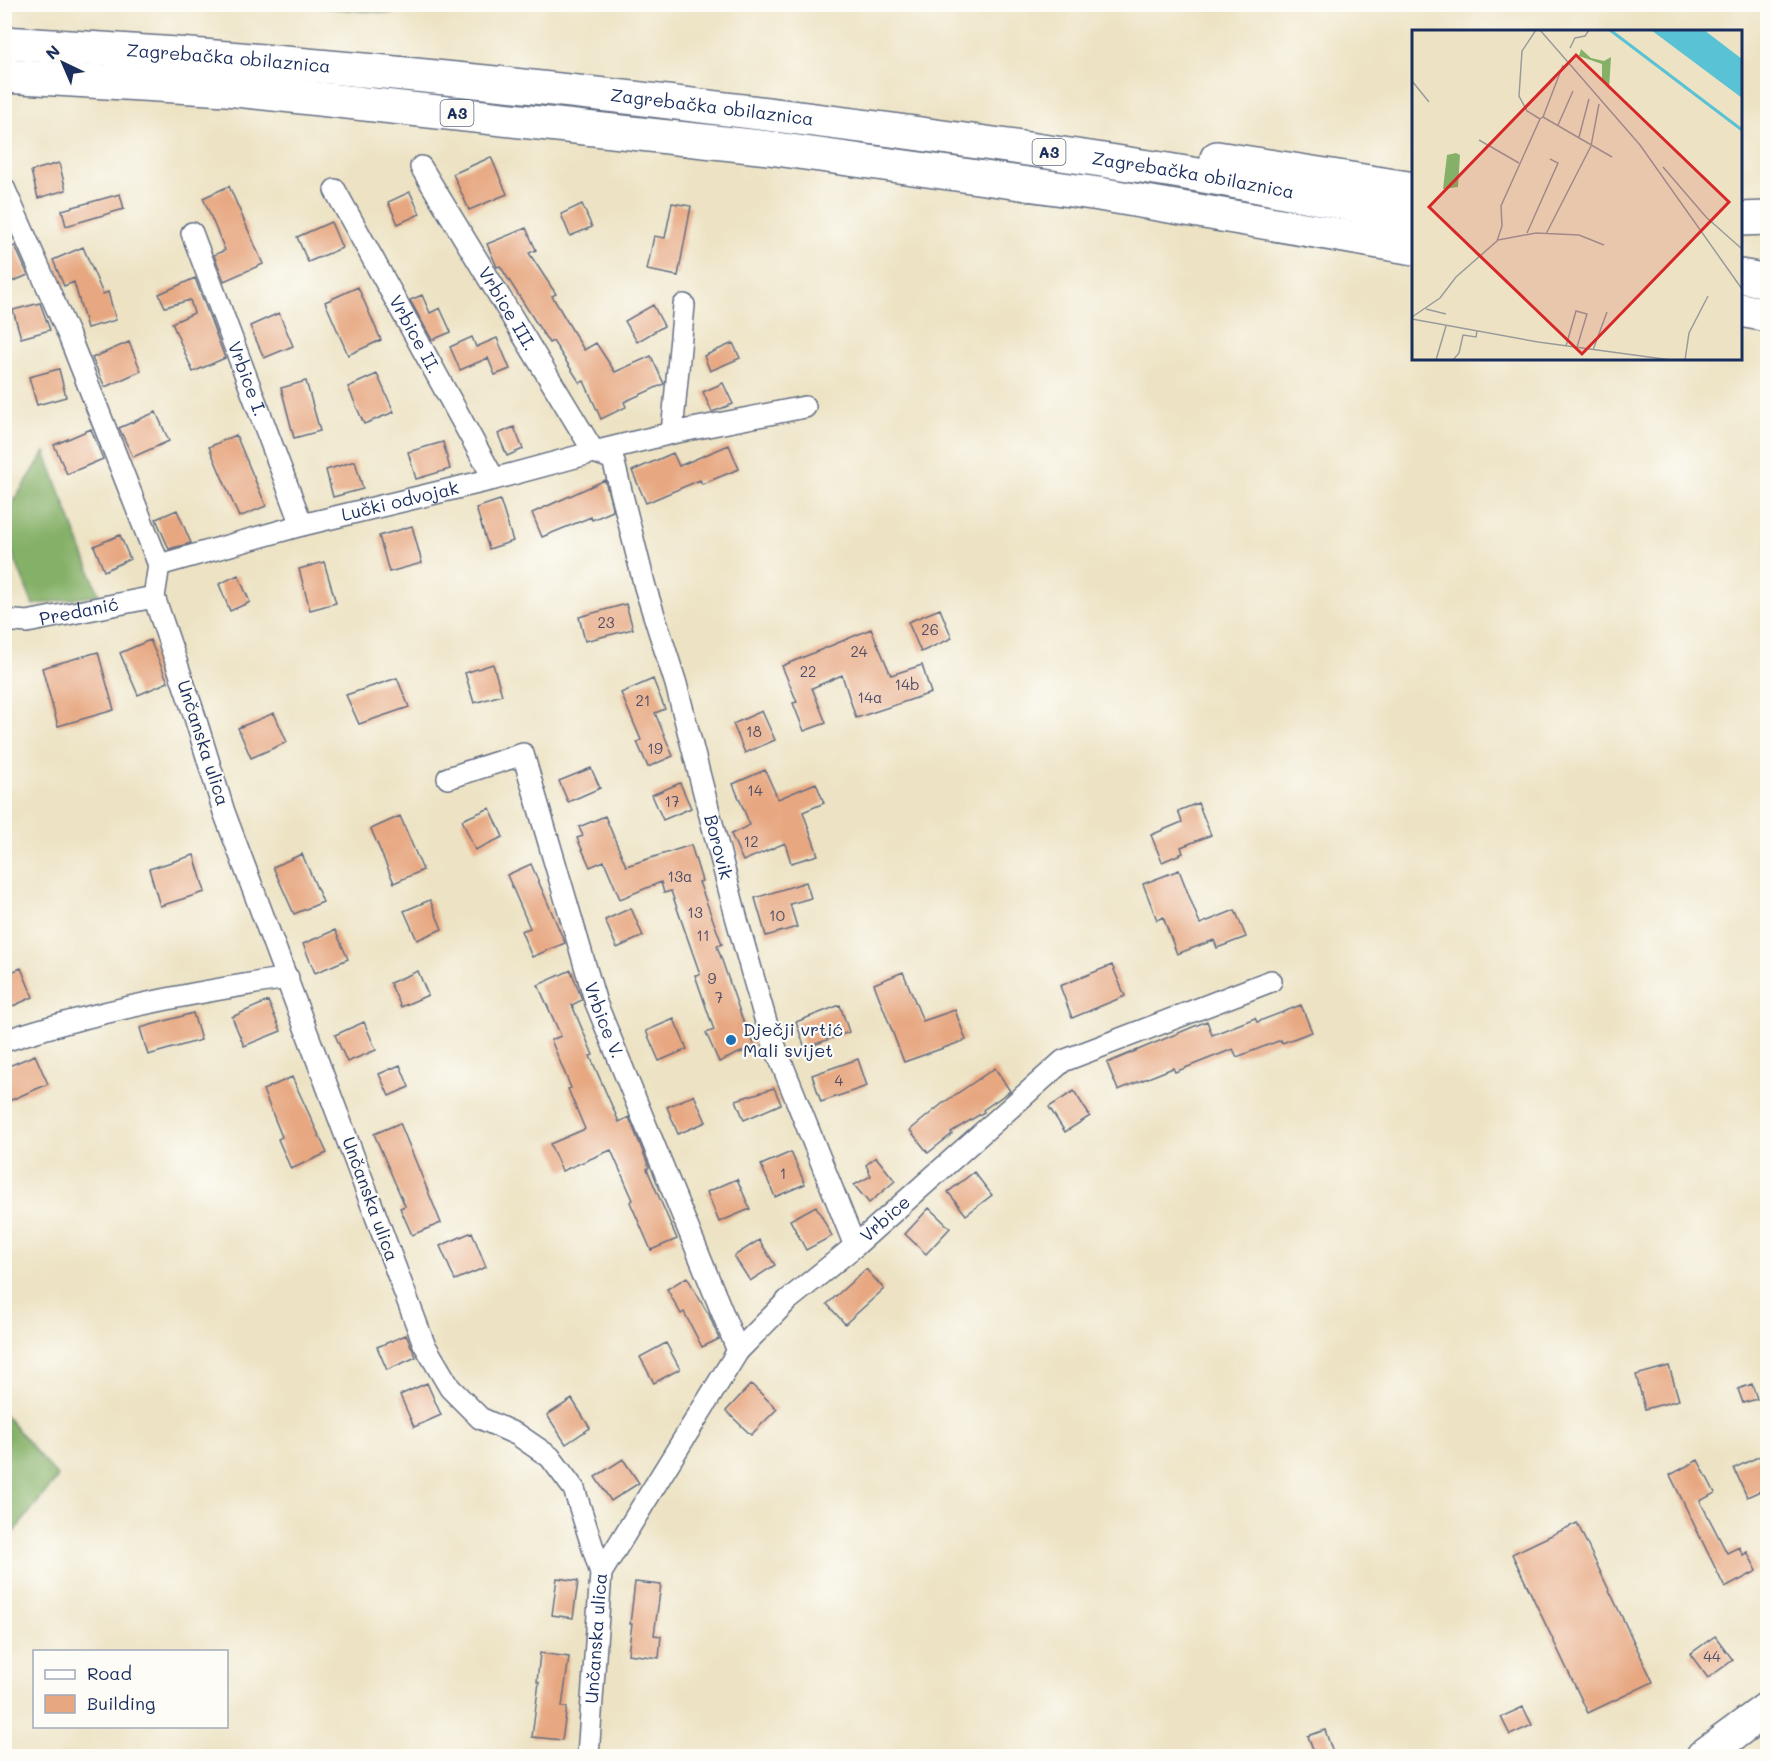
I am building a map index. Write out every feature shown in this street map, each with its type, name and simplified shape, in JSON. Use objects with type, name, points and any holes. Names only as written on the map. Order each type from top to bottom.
[{"type":"main road","name":"Zagrebačka obilaznica","points":[[4,43],[239,59],[611,95],[926,134],[1172,171],[1412,216]]},
{"type":"main road","name":"Zagrebačka obilaznica","points":[[4,76],[227,89],[758,147],[1099,194],[1412,248]]},
{"type":"main road","points":[[1172,171],[1220,157],[1412,189]]},
{"type":"main road","points":[[1742,219],[1767,218]]},
{"type":"main road","points":[[1742,276],[1767,281]]},
{"type":"main road","points":[[1742,310],[1767,315]]},
{"type":"main road","points":[[1742,331],[1767,336]]},
{"type":"main road","points":[[1703,1756],[1767,1708]]},
{"type":"street","name":"Vrbice III.","points":[[422,167],[594,452]]},
{"type":"street","points":[[4,188],[69,336],[159,565],[154,597]]},
{"type":"street","name":"Vrbice II.","points":[[334,190],[494,479]]},
{"type":"street","name":"Vrbice I.","points":[[192,233],[302,525]]},
{"type":"street","points":[[672,434],[684,305]]},
{"type":"street","name":"Lučki odvojak","points":[[159,565],[302,525],[494,479],[594,452],[805,407]]},
{"type":"street","name":"Borovik","points":[[594,452],[613,459],[645,587],[676,684],[737,920],[768,1029],[855,1245]]},
{"type":"street","name":"Predanić","points":[[4,620],[27,622],[154,597]]},
{"type":"street","name":"Unčanska ulica","points":[[154,597],[225,812],[424,1344],[450,1388],[480,1418],[518,1435],[550,1458],[574,1489],[601,1574],[588,1756]]},
{"type":"street","name":"Vrbice V.","points":[[448,778],[523,754],[596,1003],[738,1351]]},
{"type":"street","points":[[4,1041],[51,1025],[180,997],[288,978]]},
{"type":"street","name":"Vrbice","points":[[601,1574],[738,1351],[789,1300],[855,1245],[1063,1061],[1271,981]]},
{"type":"green space","points":[[384,5],[391,13],[303,6]]},
{"type":"green space","points":[[45,452],[99,595],[33,605],[5,534],[5,515]]},
{"type":"green space","points":[[4,1414],[58,1477],[5,1543],[4,1543]]},
{"type":"building","points":[[491,157],[507,194],[469,210],[453,174]]},
{"type":"building","points":[[59,163],[66,190],[38,198],[31,171]]},
{"type":"building","points":[[229,186],[263,264],[224,281],[214,255],[225,250],[203,198]]},
{"type":"building","points":[[410,192],[420,214],[398,224],[388,202]]},
{"type":"building","points":[[120,194],[124,209],[66,226],[62,210]]},
{"type":"building","points":[[672,203],[691,206],[678,276],[647,270],[654,236],[665,238]]},
{"type":"building","points":[[582,204],[592,227],[570,236],[561,214]]},
{"type":"building","points":[[331,222],[342,248],[308,262],[297,237]]},
{"type":"building","points":[[526,228],[536,250],[529,253],[556,294],[552,296],[584,350],[596,343],[615,372],[651,356],[664,384],[624,402],[626,407],[601,419],[584,381],[580,383],[553,341],[549,343],[500,266],[497,267],[487,244]]},
{"type":"building","points":[[15,246],[28,275],[4,285],[4,250]]},
{"type":"building","points":[[83,247],[103,294],[108,292],[116,320],[87,328],[74,282],[64,286],[53,260]]},
{"type":"building","points":[[195,278],[225,358],[193,372],[172,323],[194,313],[190,300],[165,307],[159,294]]},
{"type":"building","points":[[358,287],[381,340],[348,355],[325,302]]},
{"type":"building","points":[[422,295],[430,313],[440,308],[451,332],[432,340],[410,300]]},
{"type":"building","points":[[40,303],[50,330],[21,338],[13,310]]},
{"type":"building","points":[[653,305],[664,326],[637,342],[625,321]]},
{"type":"building","points":[[279,313],[293,346],[264,358],[250,326]]},
{"type":"building","points":[[472,337],[476,347],[497,338],[510,369],[495,375],[488,358],[460,370],[450,347]]},
{"type":"building","points":[[129,342],[141,371],[105,387],[92,358]]},
{"type":"building","points":[[733,343],[740,358],[710,371],[704,356]]},
{"type":"building","points":[[59,369],[66,397],[37,405],[29,377]]},
{"type":"building","points":[[377,374],[394,412],[364,424],[348,387]]},
{"type":"building","points":[[306,381],[320,431],[294,438],[281,388]]},
{"type":"building","points":[[723,383],[733,404],[712,412],[703,392]]},
{"type":"building","points":[[156,412],[169,441],[133,457],[119,428]]},
{"type":"building","points":[[514,427],[523,449],[507,456],[498,434]]},
{"type":"building","points":[[91,429],[103,459],[67,474],[54,445]]},
{"type":"building","points":[[236,435],[266,506],[239,517],[209,447]]},
{"type":"building","points":[[443,442],[450,469],[416,479],[408,452]]},
{"type":"building","points":[[729,445],[739,469],[702,484],[700,480],[646,503],[632,471],[673,453],[679,466]]},
{"type":"building","points":[[355,461],[363,489],[333,497],[326,470]]},
{"type":"building","points":[[605,480],[613,511],[592,520],[591,517],[542,537],[532,513]]},
{"type":"building","points":[[500,500],[513,541],[489,549],[476,508]]},
{"type":"building","points":[[177,510],[191,543],[169,549],[156,519]]},
{"type":"building","points":[[412,526],[422,563],[389,572],[379,536]]},
{"type":"building","points":[[120,535],[130,559],[104,571],[94,546]]},
{"type":"building","points":[[324,562],[336,603],[310,610],[299,569]]},
{"type":"building","points":[[238,575],[250,602],[230,611],[219,584]]},
{"type":"building","points":[[626,604],[633,629],[585,641],[579,617]]},
{"type":"building","points":[[940,609],[952,638],[921,652],[908,622]]},
{"type":"building","points":[[871,629],[891,675],[922,665],[931,693],[856,718],[842,675],[812,688],[826,723],[804,731],[793,703],[797,702],[782,666]]},
{"type":"building","points":[[150,640],[168,682],[138,695],[120,653]]},
{"type":"building","points":[[98,652],[114,710],[58,726],[42,668]]},
{"type":"building","points":[[493,664],[502,695],[474,703],[465,673]]},
{"type":"building","points":[[397,678],[409,707],[359,724],[346,695]]},
{"type":"building","points":[[653,679],[665,709],[655,713],[673,756],[648,767],[637,742],[641,740],[621,693]]},
{"type":"building","points":[[762,711],[775,740],[745,753],[733,724]]},
{"type":"building","points":[[274,713],[287,742],[251,758],[238,728]]},
{"type":"building","points":[[591,768],[600,788],[568,802],[559,781]]},
{"type":"building","points":[[765,770],[778,799],[816,783],[824,803],[803,812],[818,855],[791,863],[785,843],[743,861],[731,834],[750,825],[733,784]]},
{"type":"building","points":[[680,783],[691,808],[663,820],[652,795]]},
{"type":"building","points":[[1198,803],[1211,835],[1181,847],[1183,853],[1162,862],[1151,835],[1182,822],[1178,811]]},
{"type":"building","points":[[490,808],[503,837],[475,850],[462,820]]},
{"type":"building","points":[[400,816],[423,870],[394,883],[371,829]]},
{"type":"building","points":[[605,816],[626,866],[691,845],[702,881],[699,882],[722,944],[717,946],[742,1018],[755,1046],[719,1062],[706,1033],[714,1030],[695,975],[700,974],[671,891],[664,893],[661,882],[620,899],[604,861],[590,867],[577,838],[583,836],[579,827]]},
{"type":"building","points":[[302,854],[323,902],[294,914],[273,867]]},
{"type":"building","points":[[194,855],[205,892],[160,906],[149,869]]},
{"type":"building","points":[[531,864],[565,943],[532,957],[521,931],[530,928],[507,875]]},
{"type":"building","points":[[1179,870],[1200,924],[1235,910],[1246,937],[1217,948],[1214,940],[1177,954],[1163,917],[1157,920],[1143,884]]},
{"type":"building","points":[[806,882],[811,898],[790,904],[797,927],[766,936],[755,898]]},
{"type":"building","points":[[430,900],[442,929],[417,940],[404,911]]},
{"type":"building","points":[[631,908],[643,936],[617,948],[605,920]]},
{"type":"building","points":[[335,930],[348,959],[315,973],[303,944]]},
{"type":"building","points":[[1112,965],[1125,996],[1072,1018],[1060,986]]},
{"type":"building","points":[[21,968],[33,997],[4,1010],[4,975]]},
{"type":"building","points":[[571,970],[582,1000],[572,1005],[593,1055],[590,1056],[619,1122],[629,1117],[649,1167],[647,1169],[677,1239],[651,1250],[630,1202],[633,1200],[611,1150],[562,1171],[550,1144],[585,1129],[551,1040],[561,1036],[538,985]]},
{"type":"building","points":[[418,971],[428,995],[401,1007],[390,983]]},
{"type":"building","points":[[903,972],[923,1021],[955,1010],[966,1040],[904,1062],[874,984]]},
{"type":"building","points":[[268,1001],[281,1031],[244,1046],[232,1017]]},
{"type":"building","points":[[840,1005],[849,1032],[805,1048],[796,1022]]},
{"type":"building","points":[[1301,1005],[1312,1032],[1282,1043],[1281,1040],[1237,1057],[1233,1049],[1175,1072],[1173,1068],[1118,1090],[1107,1063],[1207,1021],[1212,1035],[1255,1018],[1257,1022]]},
{"type":"building","points":[[193,1013],[201,1040],[148,1055],[140,1028]]},
{"type":"building","points":[[674,1019],[687,1049],[659,1061],[646,1031]]},
{"type":"building","points":[[364,1022],[376,1050],[347,1062],[335,1035]]},
{"type":"building","points":[[35,1055],[48,1084],[4,1103],[4,1068]]},
{"type":"building","points":[[858,1059],[867,1086],[821,1102],[812,1075]]},
{"type":"building","points":[[400,1065],[409,1087],[389,1096],[379,1074]]},
{"type":"building","points":[[995,1068],[1010,1091],[983,1110],[984,1112],[951,1132],[952,1134],[928,1153],[910,1130],[943,1103]]},
{"type":"building","points":[[292,1077],[327,1153],[291,1169],[278,1139],[282,1137],[263,1090]]},
{"type":"building","points":[[774,1088],[781,1104],[744,1120],[736,1100]]},
{"type":"building","points":[[1074,1091],[1090,1116],[1065,1132],[1049,1107]]},
{"type":"building","points":[[694,1095],[706,1122],[678,1134],[667,1107]]},
{"type":"building","points":[[400,1123],[441,1223],[412,1235],[400,1208],[405,1206],[374,1134]]},
{"type":"building","points":[[791,1152],[805,1184],[775,1197],[761,1165]]},
{"type":"building","points":[[876,1157],[895,1181],[869,1203],[854,1185],[871,1176],[866,1165]]},
{"type":"building","points":[[974,1172],[992,1195],[966,1215],[948,1192]]},
{"type":"building","points":[[737,1179],[750,1209],[719,1222],[707,1192]]},
{"type":"building","points":[[816,1206],[832,1236],[806,1250],[790,1220]]},
{"type":"building","points":[[929,1208],[950,1228],[926,1254],[905,1234]]},
{"type":"building","points":[[472,1232],[486,1267],[455,1280],[440,1246]]},
{"type":"building","points":[[759,1240],[775,1265],[750,1281],[734,1256]]},
{"type":"building","points":[[866,1269],[884,1289],[845,1324],[827,1304]]},
{"type":"building","points":[[687,1277],[708,1312],[719,1339],[702,1347],[684,1312],[681,1314],[667,1289]]},
{"type":"building","points":[[406,1335],[416,1357],[387,1370],[377,1347]]},
{"type":"building","points":[[666,1343],[680,1369],[654,1383],[640,1357]]},
{"type":"building","points":[[1669,1366],[1679,1400],[1645,1409],[1636,1375]]},
{"type":"building","points":[[427,1383],[441,1415],[414,1427],[400,1395]]},
{"type":"building","points":[[751,1384],[777,1409],[751,1435],[726,1411]]},
{"type":"building","points":[[1752,1384],[1757,1399],[1743,1403],[1738,1389]]},
{"type":"building","points":[[572,1399],[590,1428],[566,1444],[547,1415]]},
{"type":"building","points":[[1767,1453],[1767,1488],[1747,1497],[1734,1468]]},
{"type":"building","points":[[623,1459],[639,1483],[611,1501],[595,1477]]},
{"type":"building","points":[[1698,1460],[1715,1493],[1700,1501],[1727,1553],[1739,1547],[1743,1555],[1747,1552],[1757,1571],[1725,1588],[1670,1475]]},
{"type":"building","points":[[1577,1523],[1653,1682],[1588,1713],[1512,1554]]},
{"type":"building","points":[[557,1578],[578,1581],[573,1618],[552,1615]]},
{"type":"building","points":[[635,1582],[661,1585],[654,1635],[661,1636],[659,1658],[628,1654]]},
{"type":"building","points":[[1715,1636],[1733,1660],[1708,1678],[1690,1654]]},
{"type":"building","points":[[540,1653],[569,1657],[562,1707],[567,1707],[562,1740],[532,1737]]},
{"type":"building","points":[[1523,1707],[1532,1725],[1510,1735],[1501,1717]]},
{"type":"building","points":[[1325,1730],[1334,1756],[1315,1756],[1308,1736]]},
{"type":"place","name":"Dječji vrtić Mali svijet","points":[[731,1040]]}]
